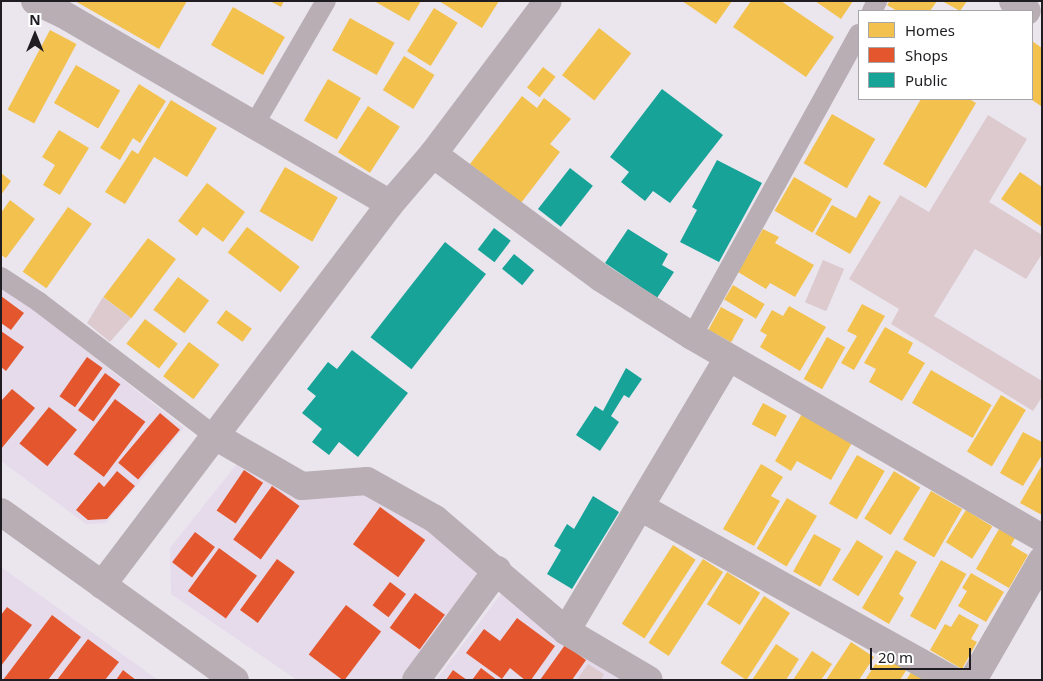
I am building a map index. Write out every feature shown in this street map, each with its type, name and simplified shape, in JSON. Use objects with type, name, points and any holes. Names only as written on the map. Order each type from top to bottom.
[{"type":"street","points":[[35,1],[62,12],[390,204]]},
{"type":"street","points":[[102,586],[390,204],[433,154],[548,1]]},
{"type":"street","points":[[1013,1],[1026,10]]},
{"type":"street","points":[[433,154],[601,278],[692,336],[1042,538]]},
{"type":"street","points":[[566,631],[728,358]]},
{"type":"street","points":[[215,436],[302,486],[367,481],[435,519],[497,570],[566,631],[648,680]]},
{"type":"street","points":[[640,507],[952,680]]},
{"type":"street","points":[[1,512],[235,680]]},
{"type":"street","points":[[973,680],[1042,560]]},
{"type":"street","points":[[416,680],[497,570]]},
{"type":"lane","points":[[254,125],[326,1]]},
{"type":"lane","points":[[692,336],[858,36]]},
{"type":"lane","points":[[1,277],[39,302],[215,436]]},
{"type":"shaded area","points":[[988,115],[1027,139],[989,202],[1042,235],[1042,254],[1026,279],[975,249],[934,316],[1042,381],[1042,397],[1033,411],[891,324],[899,309],[849,279],[900,195],[929,212]]},
{"type":"shaded area","points":[[823,260],[844,269],[826,311],[805,302]]},
{"type":"shaded area","points":[[1,287],[33,309],[184,428],[106,523],[86,524],[1,461]]},
{"type":"shaded area","points":[[103,297],[131,318],[110,342],[87,323]]},
{"type":"shaded area","points":[[240,460],[379,494],[480,572],[401,680],[297,680],[171,594],[170,548]]},
{"type":"shaded area","points":[[1,567],[158,680],[1,680]]},
{"type":"shaded area","points":[[504,590],[630,680],[436,680]]},
{"type":"shaded area","points":[[588,664],[604,674],[601,680],[577,680]]},
{"type":"building: Homes","points":[[75,1],[187,1],[159,49]]},
{"type":"building: Homes","points":[[270,1],[284,1],[281,7]]},
{"type":"building: Homes","points":[[374,1],[421,1],[409,21]]},
{"type":"building: Homes","points":[[439,1],[499,1],[482,28]]},
{"type":"building: Homes","points":[[682,1],[732,1],[716,24]]},
{"type":"building: Homes","points":[[751,1],[781,1],[834,37],[806,77],[733,27]]},
{"type":"building: Homes","points":[[815,1],[853,1],[841,19]]},
{"type":"building: Homes","points":[[890,1],[937,1],[931,10],[895,10],[887,5]]},
{"type":"building: Homes","points":[[942,1],[967,1],[961,10]]},
{"type":"building: Homes","points":[[233,7],[285,37],[263,75],[211,45]]},
{"type":"building: Homes","points":[[434,8],[458,23],[431,66],[407,51]]},
{"type":"building: Homes","points":[[350,18],[395,43],[377,75],[332,50]]},
{"type":"building: Homes","points":[[599,28],[631,53],[594,101],[562,75]]},
{"type":"building: Homes","points":[[50,30],[76,44],[34,124],[8,109]]},
{"type":"building: Homes","points":[[1033,42],[1042,48],[1041,106],[1032,100]]},
{"type":"building: Homes","points":[[404,56],[435,75],[413,109],[383,90]]},
{"type":"building: Homes","points":[[76,65],[120,90],[98,129],[54,103]]},
{"type":"building: Homes","points":[[543,67],[556,77],[540,97],[527,87]]},
{"type":"building: Homes","points":[[328,79],[361,98],[337,140],[304,121]]},
{"type":"building: Homes","points":[[139,84],[166,101],[140,143],[133,138],[120,160],[100,148]]},
{"type":"building: Homes","points":[[522,96],[537,108],[544,98],[571,119],[550,144],[560,152],[521,203],[470,164]]},
{"type":"building: Homes","points":[[171,100],[217,128],[187,177],[154,157],[125,204],[105,192],[132,150],[138,154]]},
{"type":"building: Homes","points":[[920,100],[971,100],[976,103],[926,188],[883,164]]},
{"type":"building: Homes","points":[[368,106],[400,127],[370,173],[338,152]]},
{"type":"building: Homes","points":[[832,114],[875,139],[847,188],[804,163]]},
{"type":"building: Homes","points":[[59,130],[89,148],[60,195],[43,185],[55,165],[42,157]]},
{"type":"building: Homes","points":[[285,167],[338,198],[312,242],[260,211]]},
{"type":"building: Homes","points":[[1020,172],[1042,187],[1042,227],[1001,199]]},
{"type":"building: Homes","points":[[1,173],[11,181],[1,195]]},
{"type":"building: Homes","points":[[794,177],[832,199],[813,233],[774,211]]},
{"type":"building: Homes","points":[[207,183],[245,212],[223,242],[203,227],[197,236],[178,221]]},
{"type":"building: Homes","points":[[869,195],[881,202],[850,254],[815,234],[832,205],[856,218]]},
{"type":"building: Homes","points":[[10,200],[35,219],[6,258],[1,255],[1,213]]},
{"type":"building: Homes","points":[[68,207],[92,224],[46,288],[23,272]]},
{"type":"building: Homes","points":[[247,227],[300,267],[280,292],[228,253]]},
{"type":"building: Homes","points":[[763,229],[779,237],[775,243],[814,265],[795,297],[770,283],[766,289],[738,272]]},
{"type":"building: Homes","points":[[148,238],[176,259],[131,318],[103,297]]},
{"type":"building: Homes","points":[[178,277],[209,300],[184,333],[153,310]]},
{"type":"building: Homes","points":[[733,285],[765,304],[756,319],[724,300]]},
{"type":"building: Homes","points":[[862,304],[885,316],[854,370],[841,363],[857,336],[847,331]]},
{"type":"building: Homes","points":[[789,306],[826,327],[800,371],[760,347],[767,335],[760,331],[772,310],[783,316]]},
{"type":"building: Homes","points":[[721,307],[744,320],[731,342],[708,330]]},
{"type":"building: Homes","points":[[226,310],[252,329],[242,342],[217,323]]},
{"type":"building: Homes","points":[[145,319],[178,344],[159,368],[126,344]]},
{"type":"building: Homes","points":[[885,327],[913,343],[908,353],[925,363],[902,401],[869,382],[876,369],[864,363]]},
{"type":"building: Homes","points":[[827,337],[845,347],[822,389],[804,379]]},
{"type":"building: Homes","points":[[189,342],[219,365],[193,399],[163,376]]},
{"type":"building: Homes","points":[[931,370],[992,405],[973,438],[912,403]]},
{"type":"building: Homes","points":[[1001,395],[1026,410],[992,467],[967,452]]},
{"type":"building: Homes","points":[[763,403],[787,416],[776,437],[752,424]]},
{"type":"building: Homes","points":[[803,412],[853,441],[831,480],[797,461],[791,471],[775,461]]},
{"type":"building: Homes","points":[[1023,432],[1042,442],[1042,455],[1023,486],[1000,473]]},
{"type":"building: Homes","points":[[857,455],[885,471],[857,519],[829,503]]},
{"type":"building: Homes","points":[[761,464],[783,477],[771,496],[780,501],[754,546],[723,529]]},
{"type":"building: Homes","points":[[1042,465],[1042,515],[1020,503]]},
{"type":"building: Homes","points":[[894,471],[920,487],[891,535],[864,518]]},
{"type":"building: Homes","points":[[931,491],[962,509],[934,557],[903,539]]},
{"type":"building: Homes","points":[[787,498],[817,516],[787,567],[757,549]]},
{"type":"building: Homes","points":[[966,510],[992,526],[972,559],[946,542]]},
{"type":"building: Homes","points":[[999,529],[1015,538],[1011,545],[1028,555],[1009,588],[976,569]]},
{"type":"building: Homes","points":[[814,534],[841,549],[820,587],[793,572]]},
{"type":"building: Homes","points":[[857,540],[883,556],[858,596],[832,580]]},
{"type":"building: Homes","points":[[673,545],[696,560],[644,639],[622,624]]},
{"type":"building: Homes","points":[[896,550],[917,562],[899,594],[904,598],[889,624],[862,608]]},
{"type":"building: Homes","points":[[703,559],[723,572],[669,656],[649,643]]},
{"type":"building: Homes","points":[[941,560],[966,574],[935,630],[910,616]]},
{"type":"building: Homes","points":[[727,572],[760,593],[740,625],[707,604]]},
{"type":"building: Homes","points":[[971,573],[1004,592],[986,622],[958,606],[967,591],[962,588]]},
{"type":"building: Homes","points":[[764,596],[790,613],[746,680],[720,663]]},
{"type":"building: Homes","points":[[959,614],[979,625],[971,639],[977,642],[962,669],[930,650],[945,624],[951,627]]},
{"type":"building: Homes","points":[[851,642],[874,657],[859,680],[826,680]]},
{"type":"building: Homes","points":[[776,644],[799,659],[786,680],[752,680]]},
{"type":"building: Homes","points":[[812,651],[832,664],[821,680],[793,680]]},
{"type":"building: Homes","points":[[882,654],[907,669],[900,680],[865,680]]},
{"type":"building: Homes","points":[[914,668],[932,680],[906,680]]},
{"type":"building: Shops","points":[[1,296],[24,313],[11,330],[1,323]]},
{"type":"building: Shops","points":[[1,331],[24,347],[6,371],[1,367]]},
{"type":"building: Shops","points":[[87,357],[103,368],[75,407],[59,396]]},
{"type":"building: Shops","points":[[105,373],[120,384],[93,421],[78,410]]},
{"type":"building: Shops","points":[[12,389],[35,408],[1,449],[1,401]]},
{"type":"building: Shops","points":[[115,399],[145,422],[104,477],[73,454]]},
{"type":"building: Shops","points":[[49,407],[77,430],[47,466],[19,444]]},
{"type":"building: Shops","points":[[160,413],[180,430],[138,480],[118,463]]},
{"type":"building: Shops","points":[[244,470],[263,483],[236,523],[217,511]]},
{"type":"building: Shops","points":[[117,471],[135,486],[107,519],[88,520],[76,510],[99,482],[104,487]]},
{"type":"building: Shops","points":[[272,486],[300,506],[261,559],[233,539]]},
{"type":"building: Shops","points":[[380,507],[425,540],[398,577],[353,544]]},
{"type":"building: Shops","points":[[195,532],[215,547],[192,577],[172,562]]},
{"type":"building: Shops","points":[[219,548],[257,576],[226,619],[188,591]]},
{"type":"building: Shops","points":[[277,559],[295,572],[258,623],[240,610]]},
{"type":"building: Shops","points":[[390,582],[406,594],[389,617],[373,605]]},
{"type":"building: Shops","points":[[415,593],[445,615],[420,650],[390,628]]},
{"type":"building: Shops","points":[[346,605],[381,631],[345,680],[309,655]]},
{"type":"building: Shops","points":[[7,607],[32,625],[1,666],[1,615]]},
{"type":"building: Shops","points":[[52,615],[81,637],[48,680],[3,680]]},
{"type":"building: Shops","points":[[517,618],[555,646],[531,680],[525,680],[510,668],[502,679],[466,653],[484,629],[500,641]]},
{"type":"building: Shops","points":[[88,639],[119,662],[105,680],[57,680]]},
{"type":"building: Shops","points":[[565,645],[586,660],[572,680],[540,680]]},
{"type":"building: Shops","points":[[481,668],[497,680],[472,680]]},
{"type":"building: Shops","points":[[123,670],[136,680],[116,680]]},
{"type":"building: Shops","points":[[453,670],[467,680],[446,680]]},
{"type":"building: Public","points":[[662,89],[723,135],[670,203],[653,191],[645,201],[621,182],[629,172],[610,157]]},
{"type":"building: Public","points":[[717,160],[762,183],[719,262],[680,242],[697,210],[692,207]]},
{"type":"building: Public","points":[[570,168],[593,186],[561,227],[538,209]]},
{"type":"building: Public","points":[[494,228],[511,241],[495,262],[478,250]]},
{"type":"building: Public","points":[[628,229],[668,254],[662,265],[674,272],[657,298],[605,263]]},
{"type":"building: Public","points":[[445,242],[486,274],[411,369],[371,337]]},
{"type":"building: Public","points":[[514,254],[534,270],[522,285],[502,269]]},
{"type":"building: Public","points":[[352,350],[408,393],[358,457],[339,442],[329,455],[312,442],[322,429],[302,413],[316,396],[307,389],[328,362],[337,369]]},
{"type":"building: Public","points":[[626,368],[642,379],[629,398],[624,395],[611,416],[619,422],[600,451],[576,435],[595,406],[603,411]]},
{"type":"building: Public","points":[[593,496],[619,512],[572,589],[547,574],[561,550],[554,546],[567,524],[574,529]]}]
